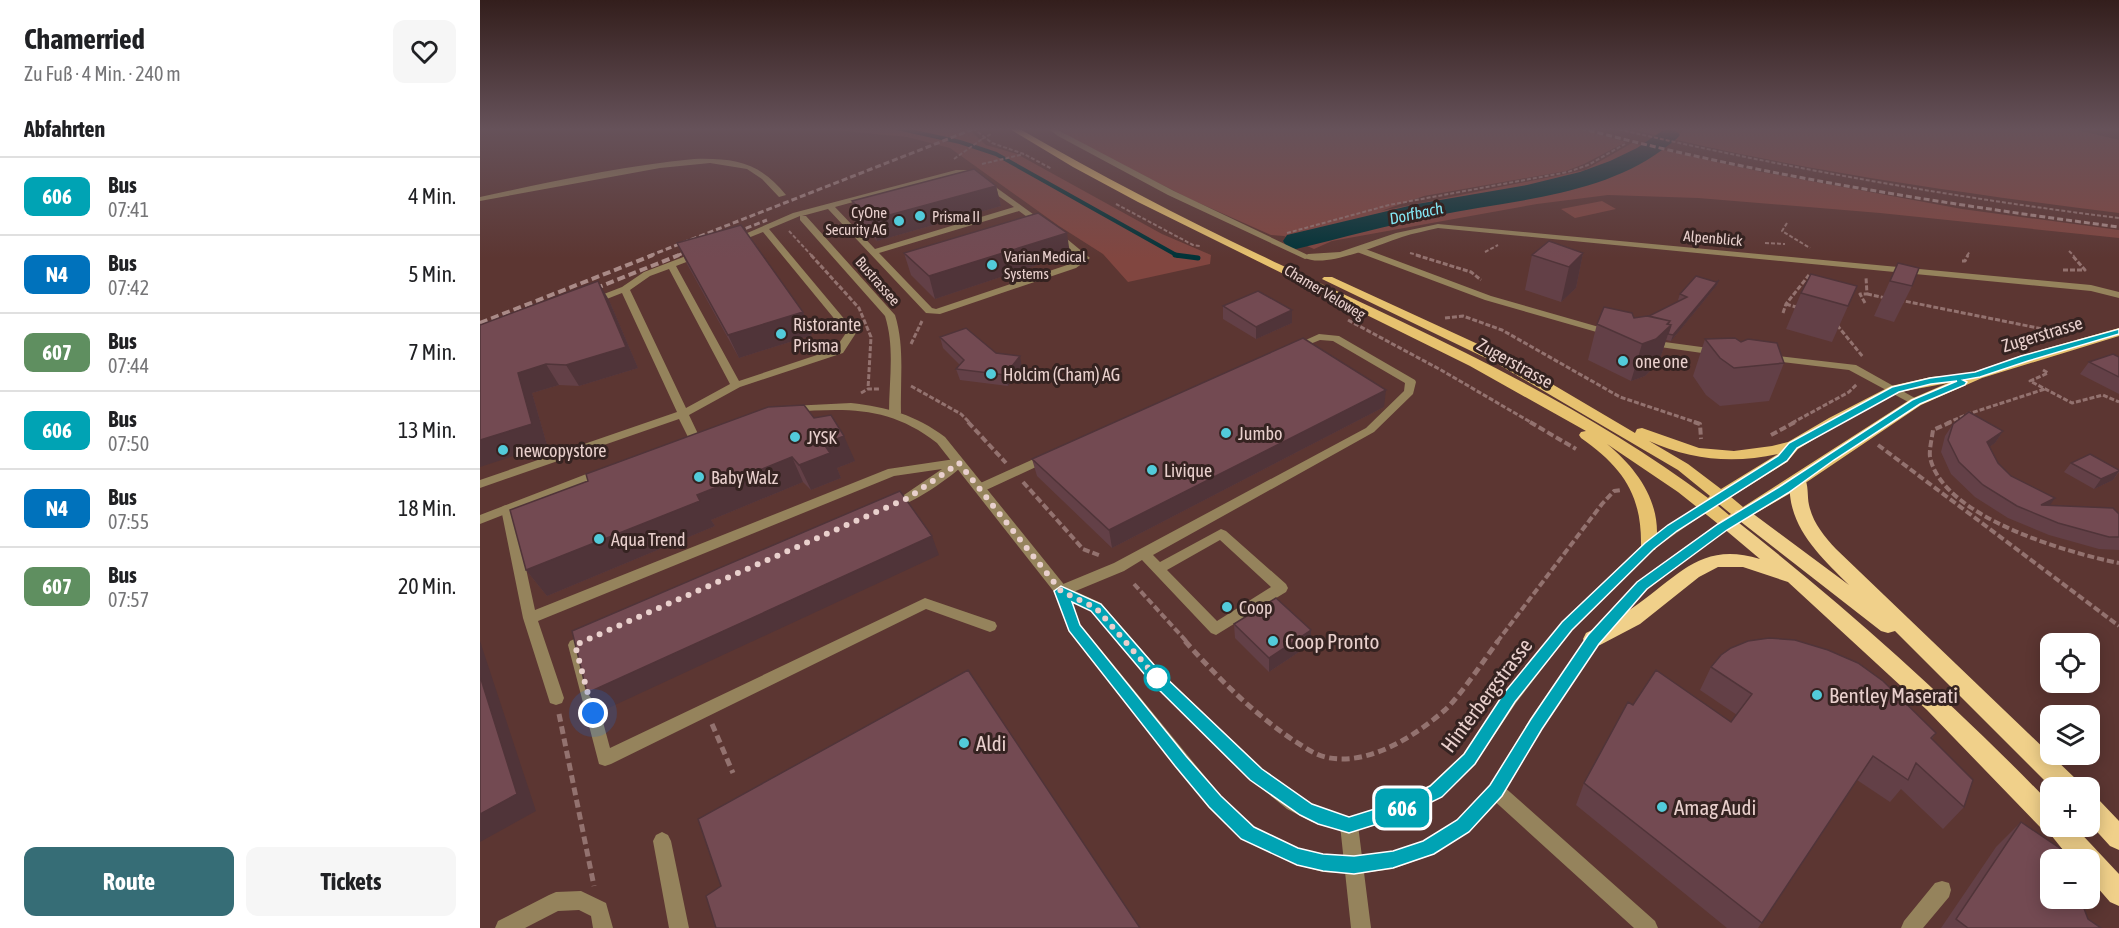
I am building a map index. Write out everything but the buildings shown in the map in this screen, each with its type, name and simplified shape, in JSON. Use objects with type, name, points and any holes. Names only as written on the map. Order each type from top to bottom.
[{"type":"highway","points":[[1797,481],[1800,513],[1811,532],[1851,577],[2058,777]]},
{"type":"highway","points":[[1735,519],[1943,667]]},
{"type":"highway","points":[[1735,519],[1897,665],[2040,810]]},
{"type":"highway","points":[[1593,639],[1640,614],[1684,577],[1728,559],[1756,564],[1809,587]]},
{"type":"highway","points":[[2100,818],[2119,838]]},
{"type":"highway","points":[[2067,837],[2079,849]]},
{"type":"highway","points":[[2100,872],[2119,893]]},
{"type":"main road","name":"Zugerstrasse","points":[[1086,171],[1148,205],[1393,321],[1490,370],[1593,428],[1667,475],[1714,501]]},
{"type":"main road","name":"Zugerstrasse","points":[[1106,171],[1158,201],[1501,360],[1683,467],[1714,501],[1735,519],[1916,402],[1977,375],[2025,358],[2119,332]]},
{"type":"main road","points":[[1393,321],[1405,334],[1525,398],[1608,451],[1635,481],[1647,505],[1651,527],[1649,546]]},
{"type":"main road","points":[[1501,360],[1547,381],[1646,434],[1677,446],[1721,457],[1754,456],[1793,446]]},
{"type":"main road","name":"Zugerstrasse","points":[[1714,501],[1782,459],[1793,446],[1896,389],[1930,381],[1977,375]]},
{"type":"street","points":[[480,199],[629,171]]},
{"type":"street","points":[[757,171],[764,175],[782,195]]},
{"type":"street","points":[[1129,171],[1266,239]]},
{"type":"street","points":[[722,244],[796,215],[829,206],[956,172],[969,172],[1086,258],[1073,266],[937,312],[929,311],[829,206]]},
{"type":"street","points":[[972,184],[983,181]]},
{"type":"street","points":[[874,252],[1020,208]]},
{"type":"street","points":[[844,220],[855,217]]},
{"type":"street","name":"Bustrassee","points":[[803,218],[890,315],[897,331],[895,413]]},
{"type":"street","points":[[1034,229],[1045,226]]},
{"type":"street","name":"Alpenblick","points":[[1266,239],[1308,257],[1332,258],[1360,250],[1391,237],[1438,226],[2081,286],[2119,295]]},
{"type":"street","points":[[480,484],[683,414],[736,385],[839,351],[851,333],[764,228]]},
{"type":"street","points":[[586,304],[626,289],[647,274],[712,249]]},
{"type":"street","points":[[1360,250],[1488,298],[1623,336]]},
{"type":"street","points":[[671,265],[736,385]]},
{"type":"street","points":[[894,273],[904,270]]},
{"type":"street","points":[[626,289],[693,436]]},
{"type":"street","points":[[1061,591],[1119,567],[1371,430],[1409,392],[1411,382],[1335,338],[1319,337],[1279,354]]},
{"type":"street","points":[[1638,343],[1723,357]]},
{"type":"street","points":[[1761,357],[1852,367],[1896,389],[1916,402]]},
{"type":"street","points":[[778,410],[836,405],[868,407],[895,413],[928,428],[980,488],[1061,591],[1074,627],[1215,801],[1248,833],[1297,856],[1323,863],[1354,865],[1393,860],[1428,848],[1463,826],[1496,790],[1536,724],[1593,639],[1642,586],[1735,519]]},
{"type":"street","points":[[980,488],[1057,453]]},
{"type":"street","points":[[876,512],[908,498],[959,463]]},
{"type":"street","points":[[530,618],[892,472],[959,463]]},
{"type":"street","points":[[480,520],[616,466]]},
{"type":"street","name":"Hinterbergstrasse","points":[[1349,825],[1397,811],[1436,791],[1469,759],[1510,698],[1567,626],[1649,546],[1714,501]]},
{"type":"street","points":[[507,509],[530,618],[556,698]]},
{"type":"street","points":[[1143,553],[1158,569],[1216,628],[1281,588],[1221,534],[1158,569]]},
{"type":"street","points":[[1061,591],[1096,608],[1157,678],[1256,774],[1293,803],[1318,816],[1349,825],[1361,928]]},
{"type":"street","points":[[597,636],[575,645],[605,759],[925,603],[990,626]]},
{"type":"street","points":[[1496,790],[1648,928]]},
{"type":"street","points":[[662,841],[679,928]]},
{"type":"street","points":[[1911,928],[1942,890]]},
{"type":"street","points":[[505,928],[555,902],[581,900],[601,919]]},
{"type":"path","points":[[1266,239],[1389,205],[1570,171]]},
{"type":"path","points":[[1815,171],[1872,183],[2119,218]]},
{"type":"path","points":[[1107,199],[1193,245],[1202,246]]},
{"type":"path","points":[[1787,224],[1782,231],[1813,250]]},
{"type":"path","points":[[2060,270],[2085,270],[2069,250]]},
{"type":"path","points":[[1783,313],[1786,304],[1809,274]]},
{"type":"path","points":[[1867,294],[1868,280]]},
{"type":"path","points":[[1853,294],[1867,294],[2058,332]]},
{"type":"path","points":[[1860,294],[1865,303]]},
{"type":"path","points":[[1786,304],[1808,311]]},
{"type":"path","points":[[897,351],[910,346],[923,320],[937,312]]},
{"type":"path","points":[[1441,318],[1463,316],[1502,330],[1620,397],[1700,424],[1702,444]]},
{"type":"path","points":[[1763,439],[1849,392],[1856,387],[1858,377],[1867,374],[1866,361],[1831,318]]},
{"type":"path","name":"Chamer Veloweg","points":[[1347,319],[1441,370],[1581,453]]},
{"type":"path","points":[[2040,368],[2048,373],[2030,381],[2072,403],[2103,394],[2119,402]]},
{"type":"path","points":[[913,385],[928,397],[961,414],[1005,463]]},
{"type":"path","points":[[2045,389],[1968,414],[1933,430],[1928,441],[1931,467],[1955,494],[1994,522],[2053,548],[2092,560],[2119,563]]},
{"type":"path","points":[[1885,437],[1877,443],[1879,447],[2119,626]]},
{"type":"path","points":[[1021,480],[1083,549],[1099,556],[1108,556]]},
{"type":"path","points":[[1134,584],[1226,686],[1270,724],[1324,757],[1344,759],[1379,752],[1405,738],[1446,709],[1613,488]]},
{"type":"path","points":[[556,698],[601,919]]},
{"type":"path","points":[[706,709],[733,773]]},
{"type":"shaded area","points":[[983,171],[1048,171],[1162,234],[1211,255],[1210,264],[1128,282],[1103,254],[1059,226]]},
{"type":"shaded area","points":[[1136,171],[1564,171],[1424,196],[1381,211],[1578,171],[1759,171],[1962,209],[2119,230],[2119,238],[1880,213],[1698,198],[1608,195],[1537,204],[1332,241],[1314,249],[1284,236],[1271,235],[1190,199]]},
{"type":"shaded area","points":[[1834,171],[2119,171],[2119,213],[1995,197]]},
{"type":"shaded area","points":[[1602,201],[1616,209],[1575,218],[1561,209]]},
{"type":"waterway","name":"Dorfbach","points":[[1027,171],[1177,255]]},
{"type":"waterway","name":"Dorfbach","points":[[1296,241],[1435,208],[1558,185],[1604,171]]},
{"type":"waterway","name":"Dorfbach","points":[[1177,255],[1198,258]]},
{"type":"railway","points":[[649,256],[865,171]]},
{"type":"railway","points":[[1767,171],[1915,198],[2119,227]]},
{"type":"railway","points":[[729,235],[767,220]]},
{"type":"railway","points":[[676,256],[699,247]]},
{"type":"railway","points":[[480,323],[653,255]]},
{"type":"railway","points":[[584,293],[679,255]]},
{"type":"bus line","name":"606","points":[[1962,382],[1916,402],[1830,457],[1784,490],[1742,514],[1642,586],[1593,639],[1536,724],[1496,790],[1463,826],[1428,848],[1393,860],[1354,865],[1323,863],[1297,856],[1248,833],[1215,801],[1180,761],[1074,627],[1061,591],[1096,608],[1157,678],[1256,774],[1293,803],[1318,816],[1349,825],[1397,811],[1436,791],[1469,759],[1510,698],[1567,626],[1649,546],[1672,528],[1782,459],[1793,446],[1834,421],[1896,389],[1930,381],[1977,375],[2025,358],[2119,332]]},
{"type":"place","name":"Prisma II","points":[[920,216]]},
{"type":"place","name":"CyOne Security AG","points":[[899,221]]},
{"type":"place","name":"Varian Medical Systems","points":[[992,265]]},
{"type":"place","name":"Ristorante Prisma","points":[[781,334]]},
{"type":"place","name":"one one","points":[[1623,361]]},
{"type":"place","name":"Holcim (Cham) AG","points":[[991,374]]},
{"type":"place","name":"Jumbo","points":[[1226,433]]},
{"type":"place","name":"JYSK","points":[[795,437]]},
{"type":"place","name":"newcopystore","points":[[503,450]]},
{"type":"place","name":"Livique","points":[[1152,470]]},
{"type":"place","name":"Baby Walz","points":[[699,477]]},
{"type":"place","name":"Aqua Trend","points":[[599,539]]},
{"type":"place","name":"Coop","points":[[1227,607]]},
{"type":"place","name":"Coop Pronto","points":[[1273,641]]},
{"type":"place","name":"Bentley Maserati","points":[[1817,695]]},
{"type":"place","name":"Aldi","points":[[964,743]]},
{"type":"place","name":"Amag Audi","points":[[1662,807]]},
{"type":"route","points":[[593,713],[575,645],[908,498],[959,463],[1061,591],[1096,608],[1157,678]]}]
